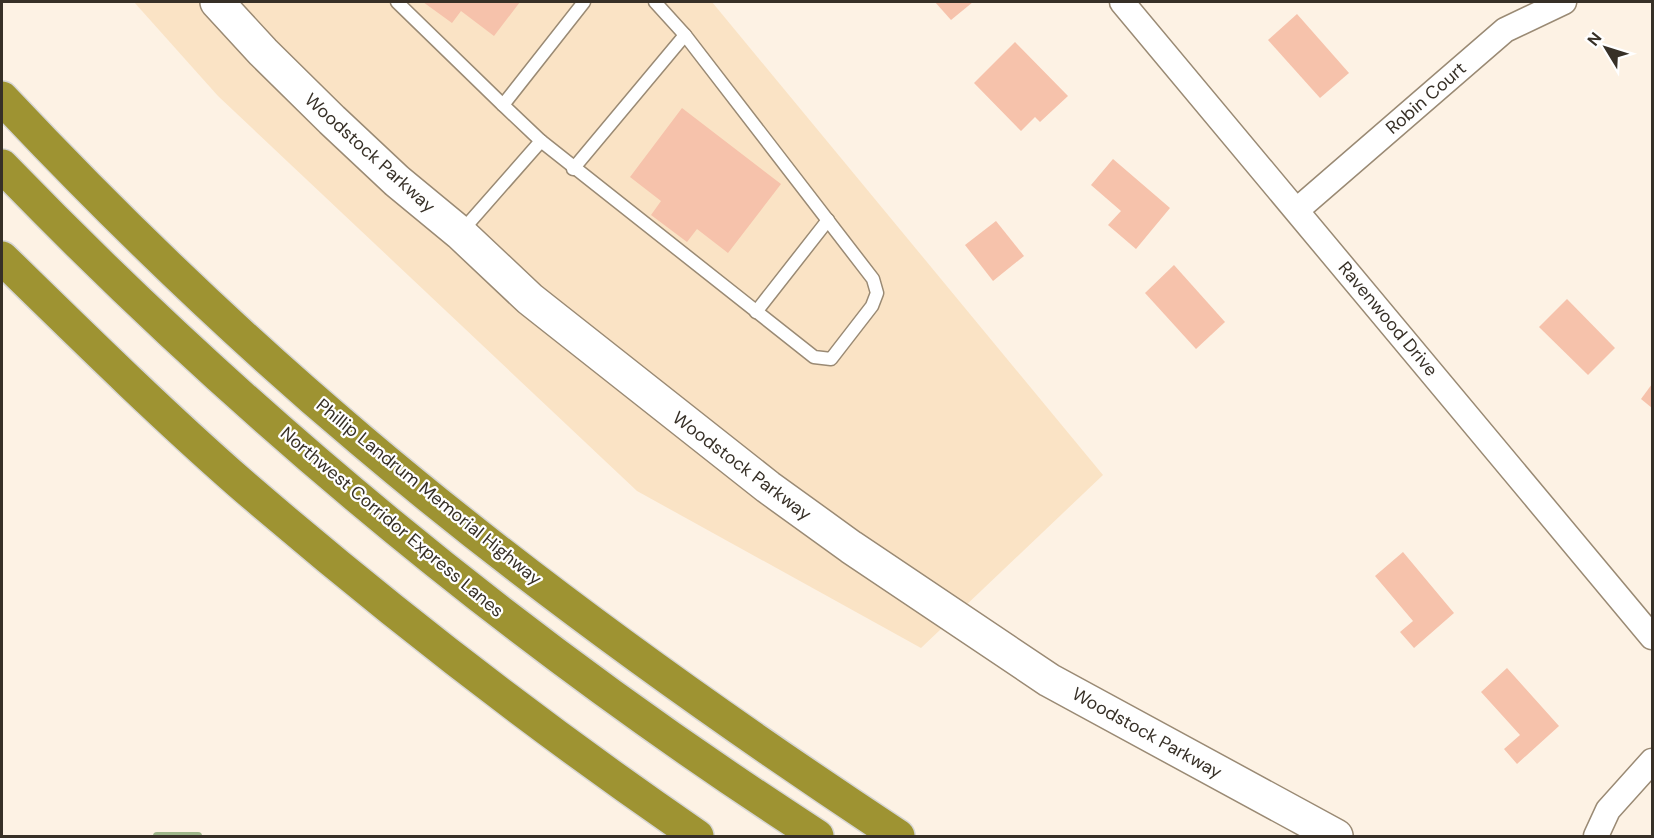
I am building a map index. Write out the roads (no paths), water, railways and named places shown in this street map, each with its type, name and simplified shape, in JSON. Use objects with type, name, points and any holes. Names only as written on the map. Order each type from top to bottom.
[{"type":"highway","name":"Phillip Landrum Memorial Highway","points":[[2,98],[69,169],[195,293],[362,441],[639,659],[786,763],[898,837]]},
{"type":"highway","name":"Northwest Corridor Express Lanes","points":[[2,166],[190,352],[447,572],[585,677],[728,779],[817,837]]},
{"type":"highway","points":[[2,258],[109,363],[284,519],[426,637],[603,772],[697,837]]},
{"type":"main road","name":"Woodstock Parkway","points":[[217,2],[263,52],[332,120],[398,181],[460,233],[530,299],[768,487],[870,560],[1049,680],[1336,837]]},
{"type":"street","name":"Ravenwood Drive","points":[[1122,2],[1653,637]]},
{"type":"street","name":"Robin Court","points":[[1297,210],[1505,30],[1564,2]]},
{"type":"street","points":[[1596,837],[1608,810],[1653,761]]},
{"type":"lane","points":[[397,2],[540,141],[573,169],[814,357],[831,359],[872,306],[877,293],[873,279],[685,35],[655,2]]},
{"type":"lane","points":[[503,105],[584,2]]},
{"type":"lane","points":[[573,169],[685,35]]},
{"type":"lane","points":[[460,233],[540,141]]},
{"type":"lane","points":[[756,312],[828,220]]},
{"type":"waterway","points":[[157,836],[198,836]]}]
